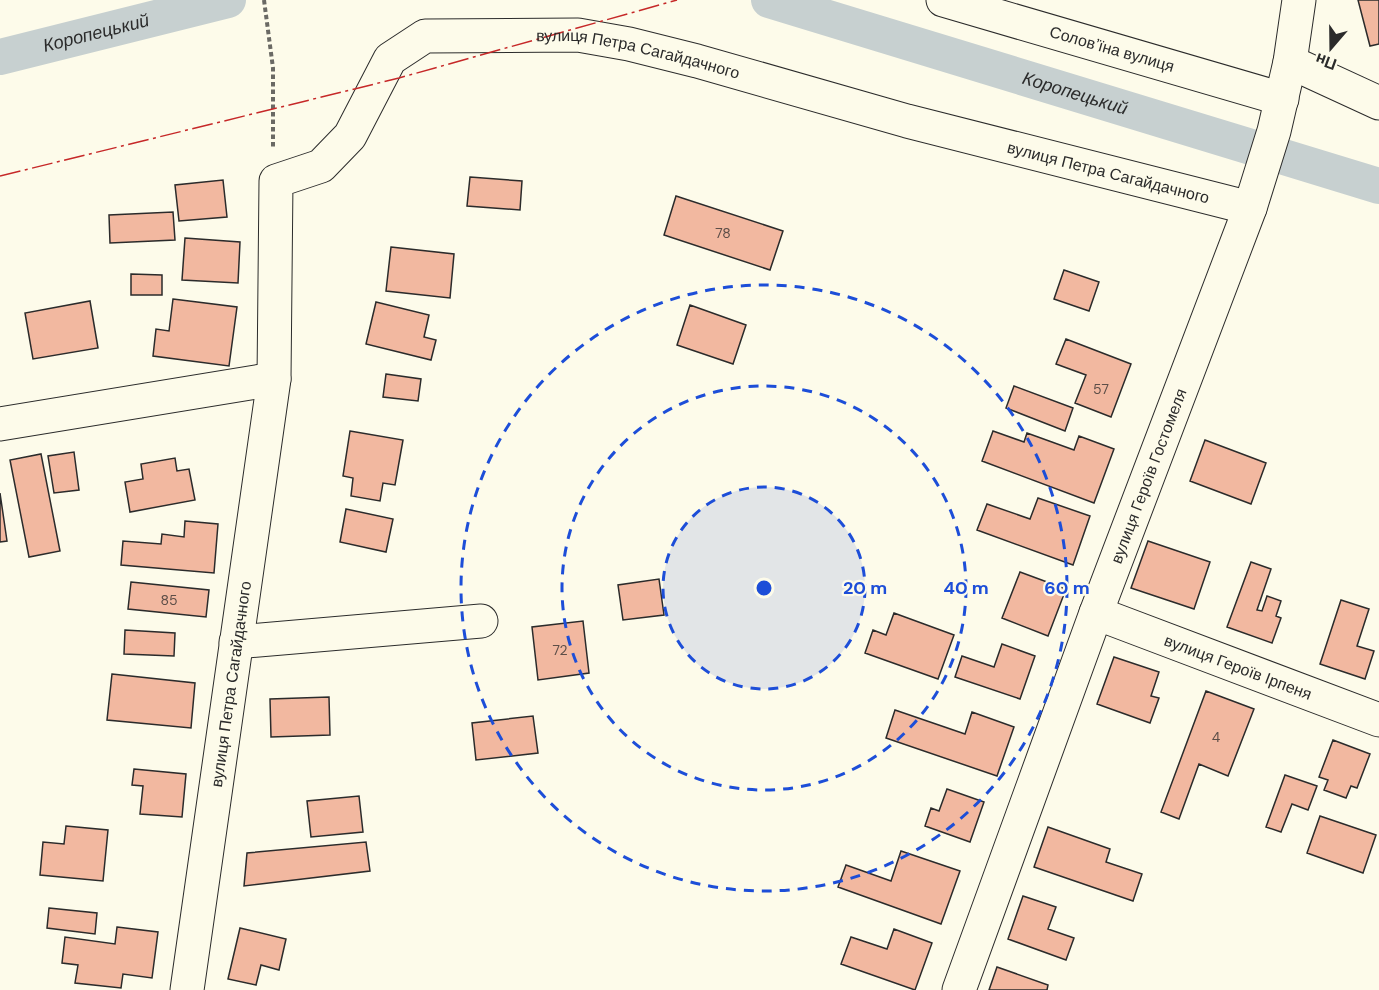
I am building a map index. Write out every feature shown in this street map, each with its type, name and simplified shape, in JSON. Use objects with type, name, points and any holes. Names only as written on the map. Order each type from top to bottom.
[{"type":"street","name":"Соловʼїна вулиця","points":[[943,0],[1282,99]]},
{"type":"street","name":"вулиця Героїв Гостомеля","points":[[959,990],[1096,613],[1250,208],[1282,99],[1299,0]]},
{"type":"street","name":"вулиця Петра Сагайдачного","points":[[187,990],[273,379],[276,181],[321,166],[350,136],[390,59],[426,36],[578,35],[697,61],[907,121],[1250,208]]},
{"type":"street","points":[[1290,62],[1379,103]]},
{"type":"street","points":[[0,424],[273,379]]},
{"type":"street","name":"вулиця Героїв Ірпеня","points":[[1096,613],[1379,720]]},
{"type":"street","points":[[236,642],[482,621]]},
{"type":"path","points":[[264,0],[273,68],[272,100],[276,181]]},
{"type":"building","points":[[1358,0],[1379,0],[1379,44],[1370,46]]},
{"type":"building","points":[[470,177],[522,181],[520,210],[467,206]]},
{"type":"building","points":[[223,180],[227,217],[179,221],[175,185]]},
{"type":"building","points":[[676,196],[783,231],[770,270],[664,235]]},
{"type":"building","points":[[173,212],[175,240],[110,243],[109,215]]},
{"type":"building","points":[[185,238],[240,242],[238,283],[182,280]]},
{"type":"building","points":[[391,247],[454,254],[450,298],[386,291]]},
{"type":"building","points":[[1064,270],[1099,282],[1089,311],[1054,299]]},
{"type":"building","points":[[131,274],[162,275],[162,295],[131,295]]},
{"type":"building","points":[[173,299],[237,307],[229,366],[153,356],[156,329],[169,331]]},
{"type":"building","points":[[90,301],[98,348],[33,359],[25,313]]},
{"type":"building","points":[[376,302],[429,315],[424,337],[436,340],[431,360],[366,344]]},
{"type":"building","points":[[690,305],[746,325],[733,364],[677,345]]},
{"type":"building","points":[[1066,339],[1131,364],[1111,417],[1075,403],[1086,375],[1056,364]]},
{"type":"building","points":[[386,374],[421,379],[418,401],[383,397]]},
{"type":"building","points":[[1014,386],[1073,408],[1065,431],[1006,408]]},
{"type":"building","points":[[350,431],[403,440],[395,485],[383,483],[380,501],[351,496],[353,478],[343,476]]},
{"type":"building","points":[[993,431],[1024,442],[1027,433],[1074,450],[1079,436],[1114,449],[1094,503],[982,461]]},
{"type":"building","points":[[1205,440],[1266,463],[1251,504],[1190,481]]},
{"type":"building","points":[[74,452],[79,490],[54,493],[48,456]]},
{"type":"building","points":[[41,454],[60,551],[29,557],[10,460]]},
{"type":"building","points":[[175,458],[177,471],[189,469],[195,500],[130,512],[125,482],[143,479],[141,464]]},
{"type":"building","points":[[0,493],[7,541],[0,542]]},
{"type":"building","points":[[1038,498],[1090,516],[1073,565],[977,530],[987,504],[1030,519]]},
{"type":"building","points":[[346,509],[393,519],[386,552],[340,542]]},
{"type":"building","points":[[185,521],[218,524],[214,573],[121,565],[123,541],[161,544],[162,534],[184,537]]},
{"type":"building","points":[[1148,541],[1210,562],[1194,609],[1131,588]]},
{"type":"building","points":[[1251,562],[1271,569],[1257,610],[1262,611],[1267,596],[1281,601],[1276,616],[1281,618],[1272,643],[1227,627]]},
{"type":"building","points":[[1020,572],[1066,589],[1048,636],[1002,618]]},
{"type":"building","points":[[659,579],[664,615],[623,620],[618,585]]},
{"type":"building","points":[[131,582],[209,590],[206,617],[128,609]]},
{"type":"building","points":[[1341,600],[1369,609],[1357,646],[1374,651],[1365,679],[1320,664]]},
{"type":"building","points":[[894,613],[954,635],[938,679],[865,653],[873,630],[886,635]]},
{"type":"building","points":[[583,621],[589,673],[538,680],[532,627]]},
{"type":"building","points":[[125,630],[175,633],[174,656],[124,654]]},
{"type":"building","points":[[1002,644],[1035,656],[1020,699],[955,677],[962,656],[994,667]]},
{"type":"building","points":[[1114,657],[1159,672],[1151,696],[1159,698],[1150,723],[1097,704]]},
{"type":"building","points":[[112,674],[195,683],[191,728],[107,720]]},
{"type":"building","points":[[1206,691],[1254,709],[1228,776],[1199,764],[1179,819],[1161,812]]},
{"type":"building","points":[[329,697],[330,735],[271,737],[270,699]]},
{"type":"building","points":[[895,710],[965,734],[972,712],[1014,727],[997,776],[886,738]]},
{"type":"building","points":[[533,716],[538,753],[476,760],[472,723]]},
{"type":"building","points":[[1333,740],[1370,754],[1357,788],[1351,786],[1346,798],[1324,790],[1328,780],[1319,777]]},
{"type":"building","points":[[134,769],[186,774],[182,817],[140,814],[143,786],[132,785]]},
{"type":"building","points":[[1285,775],[1317,786],[1308,810],[1292,804],[1281,832],[1266,827]]},
{"type":"building","points":[[947,789],[984,802],[970,842],[925,826],[931,808],[939,811]]},
{"type":"building","points":[[359,796],[363,832],[311,837],[307,801]]},
{"type":"building","points":[[1320,816],[1376,835],[1363,873],[1307,853]]},
{"type":"building","points":[[66,826],[108,830],[103,881],[40,875],[43,842],[64,844]]},
{"type":"building","points":[[1048,827],[1110,849],[1106,862],[1142,874],[1133,901],[1034,867]]},
{"type":"building","points":[[366,842],[370,871],[244,886],[247,853]]},
{"type":"building","points":[[901,851],[960,871],[941,924],[838,887],[846,865],[891,881]]},
{"type":"building","points":[[1023,896],[1056,907],[1048,929],[1074,938],[1066,960],[1008,939]]},
{"type":"building","points":[[49,908],[97,913],[95,934],[47,928]]},
{"type":"building","points":[[117,927],[158,932],[152,978],[123,974],[121,988],[75,983],[78,965],[62,963],[65,937],[115,944]]},
{"type":"building","points":[[240,928],[286,939],[279,970],[261,965],[256,985],[228,979]]},
{"type":"building","points":[[894,929],[932,943],[915,990],[841,964],[851,937],[887,949]]},
{"type":"building","points":[[997,967],[1048,985],[1047,990],[989,990]]},
{"type":"waterway","name":"Коропецький","points":[[0,57],[228,0]]},
{"type":"waterway","name":"Коропецький","points":[[769,0],[1379,186]]},
{"type":"power","points":[[0,176],[399,78],[677,0]]}]
